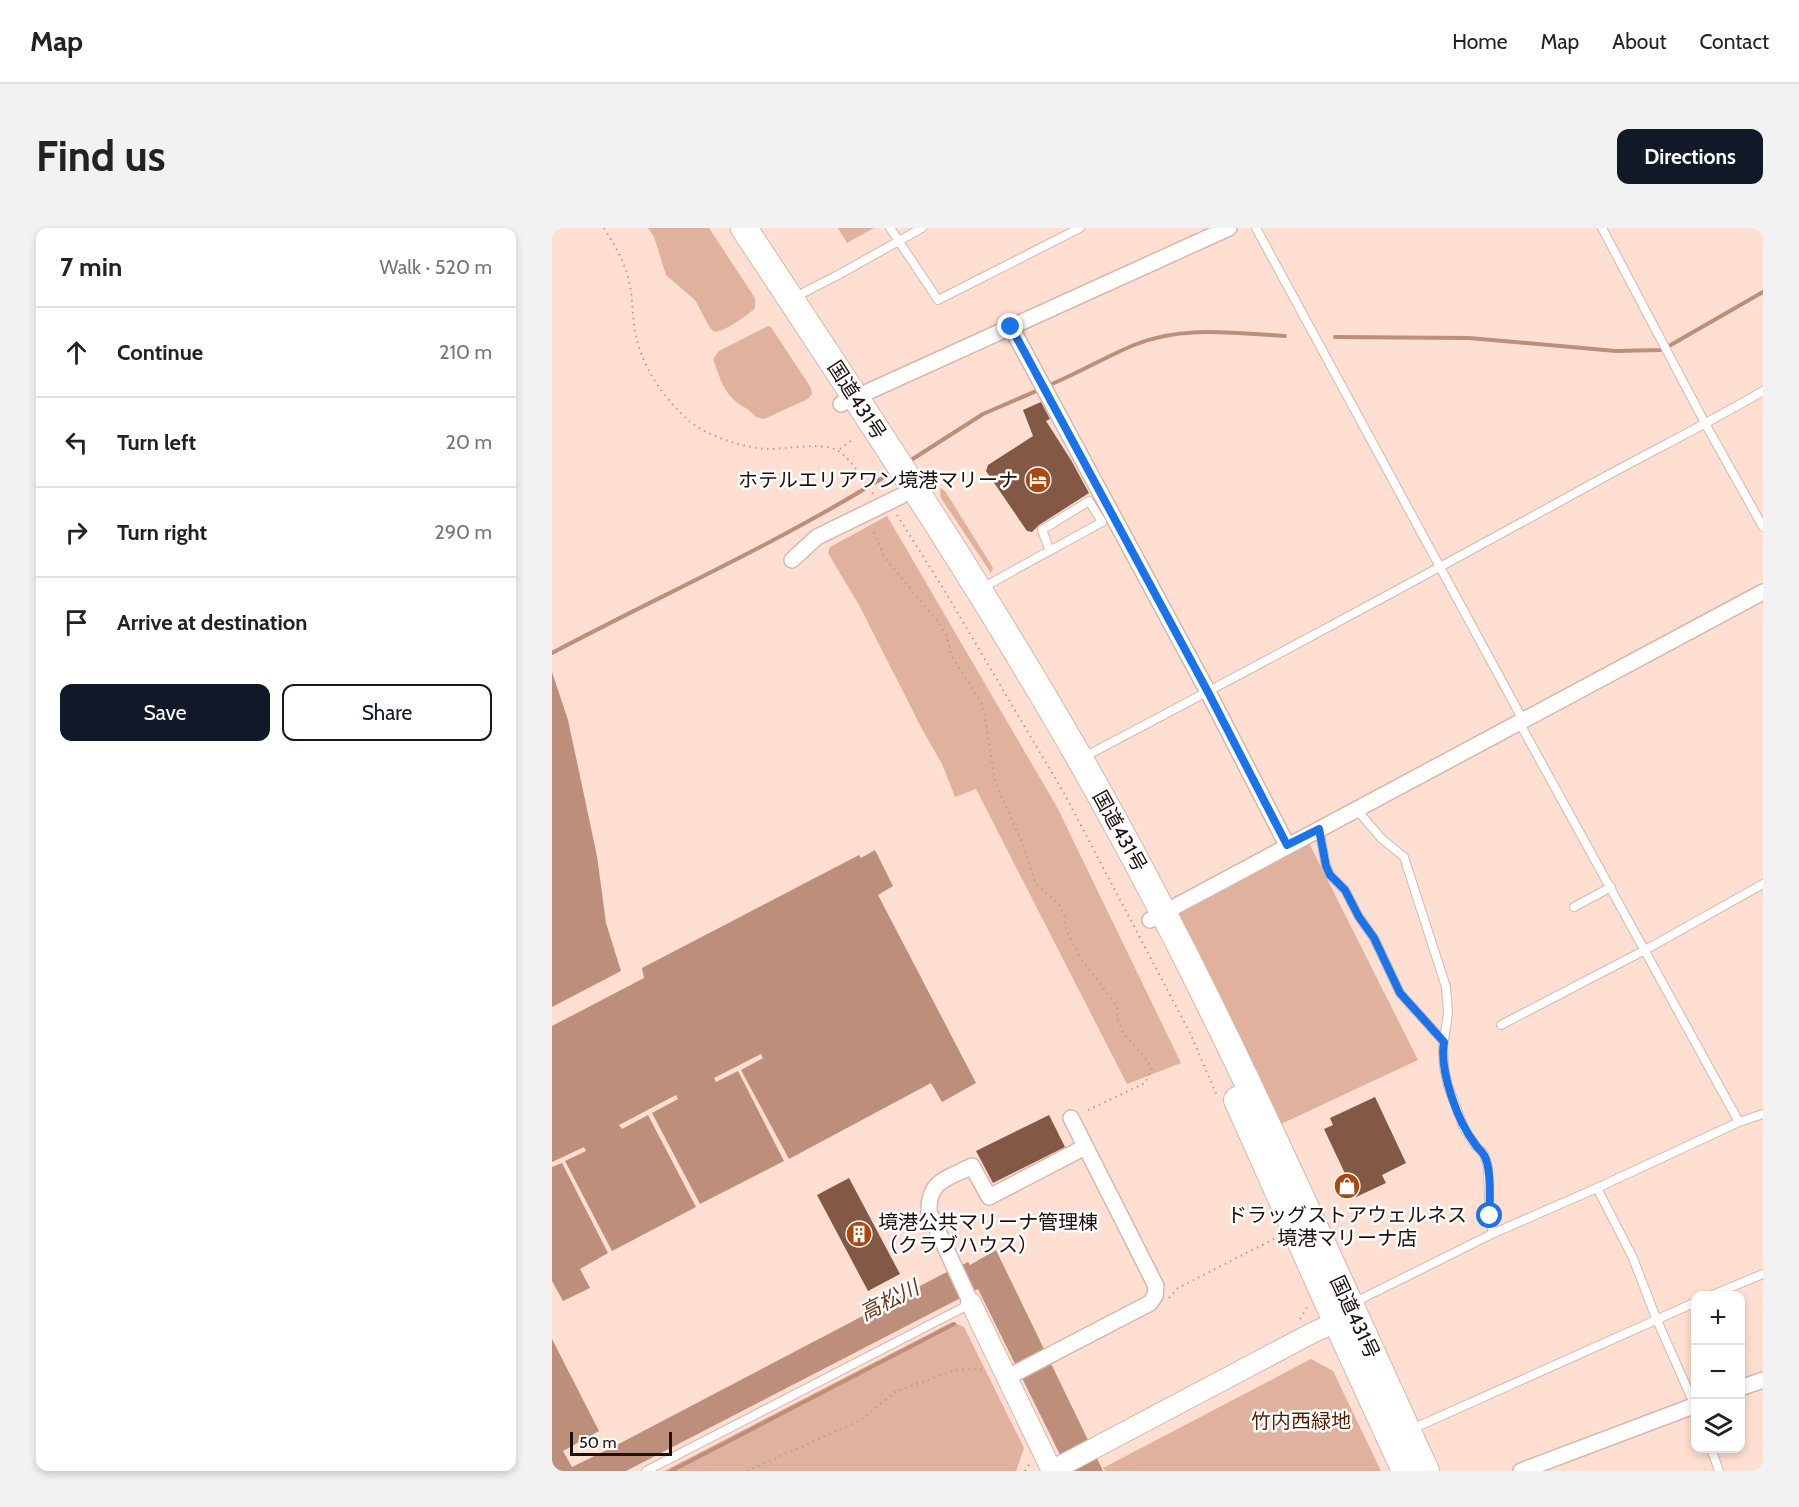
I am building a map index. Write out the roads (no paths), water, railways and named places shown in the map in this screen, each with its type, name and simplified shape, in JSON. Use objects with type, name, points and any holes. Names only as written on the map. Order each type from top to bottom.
[{"type":"highway","name":"国道431号","points":[[726,228],[849,401]]},
{"type":"highway","name":"国道431号","points":[[744,228],[790,299],[849,401],[876,462],[895,494],[980,621],[1157,916]]},
{"type":"highway","name":"国道431号","points":[[895,494],[980,590],[1080,759],[1157,916],[1219,1058],[1343,1313],[1408,1431],[1426,1471]]},
{"type":"highway","name":"国道431号","points":[[1343,1313],[1406,1471]]},
{"type":"street","points":[[849,401],[1229,228]]},
{"type":"street","points":[[1011,327],[1208,692],[1287,845]]},
{"type":"street","points":[[792,560],[817,537],[895,494]]},
{"type":"street","points":[[1157,916],[1763,592]]},
{"type":"street","points":[[1006,1373],[1047,1357],[1150,1303],[1155,1296],[1156,1286],[1071,1119]]},
{"type":"street","points":[[1085,1147],[989,1197],[972,1166],[935,1185],[929,1198],[929,1212],[954,1269],[1055,1469],[1312,1333],[1343,1313]]},
{"type":"street","points":[[1745,1386],[1763,1380]]},
{"type":"street","points":[[1521,1471],[1691,1407]]},
{"type":"lane","points":[[890,228],[938,300],[1080,228]]},
{"type":"lane","points":[[790,299],[922,228]]},
{"type":"lane","points":[[1257,228],[1739,1122]]},
{"type":"lane","points":[[1602,228],[1706,425],[1763,527]]},
{"type":"lane","points":[[1080,759],[1622,467],[1706,425],[1763,391]]},
{"type":"lane","points":[[980,590],[1050,551],[1102,522],[1089,501],[1042,530],[1050,551]]},
{"type":"lane","points":[[1357,810],[1381,838],[1404,857],[1446,987],[1448,1013],[1444,1042],[1444,1067],[1448,1086],[1464,1128],[1484,1154],[1488,1167],[1490,1224],[1494,1233]]},
{"type":"lane","points":[[1319,829],[1330,875],[1345,890],[1359,917],[1374,938],[1400,993],[1444,1042]]},
{"type":"lane","points":[[1501,1025],[1645,950],[1763,884]]},
{"type":"lane","points":[[1574,907],[1611,887]]},
{"type":"lane","points":[[1343,1313],[1494,1233],[1598,1188],[1739,1122],[1763,1114]]},
{"type":"lane","points":[[1598,1188],[1633,1258],[1656,1318],[1692,1399]]},
{"type":"lane","points":[[1722,1291],[1763,1274]]},
{"type":"lane","points":[[646,1471],[969,1300]]},
{"type":"lane","points":[[1408,1431],[1691,1304]]},
{"type":"lane","points":[[1712,1453],[1719,1471]]},
{"type":"waterway","points":[[1335,337],[1469,338],[1616,351],[1662,350],[1763,292]]},
{"type":"waterway","points":[[1047,386],[1134,345],[1170,335],[1228,332],[1285,336]]},
{"type":"waterway","points":[[908,462],[983,414],[1041,389]]},
{"type":"waterway","points":[[552,653],[766,544],[892,472]]},
{"type":"waterway","points":[[671,1471],[954,1324]]},
{"type":"place","name":"ホテルエリアワン境港マリーナ","points":[[1038,480]]},
{"type":"place","name":"ドラッグストアウェルネス 境港マリーナ店","points":[[1347,1186]]},
{"type":"place","name":"境港公共マリーナ管理棟 （クラブハウス）","points":[[859,1234]]},
{"type":"water label","name":"高松川","points":[[889,1300]]},
{"type":"park label","name":"竹内西緑地","points":[[1301,1421]]}]
